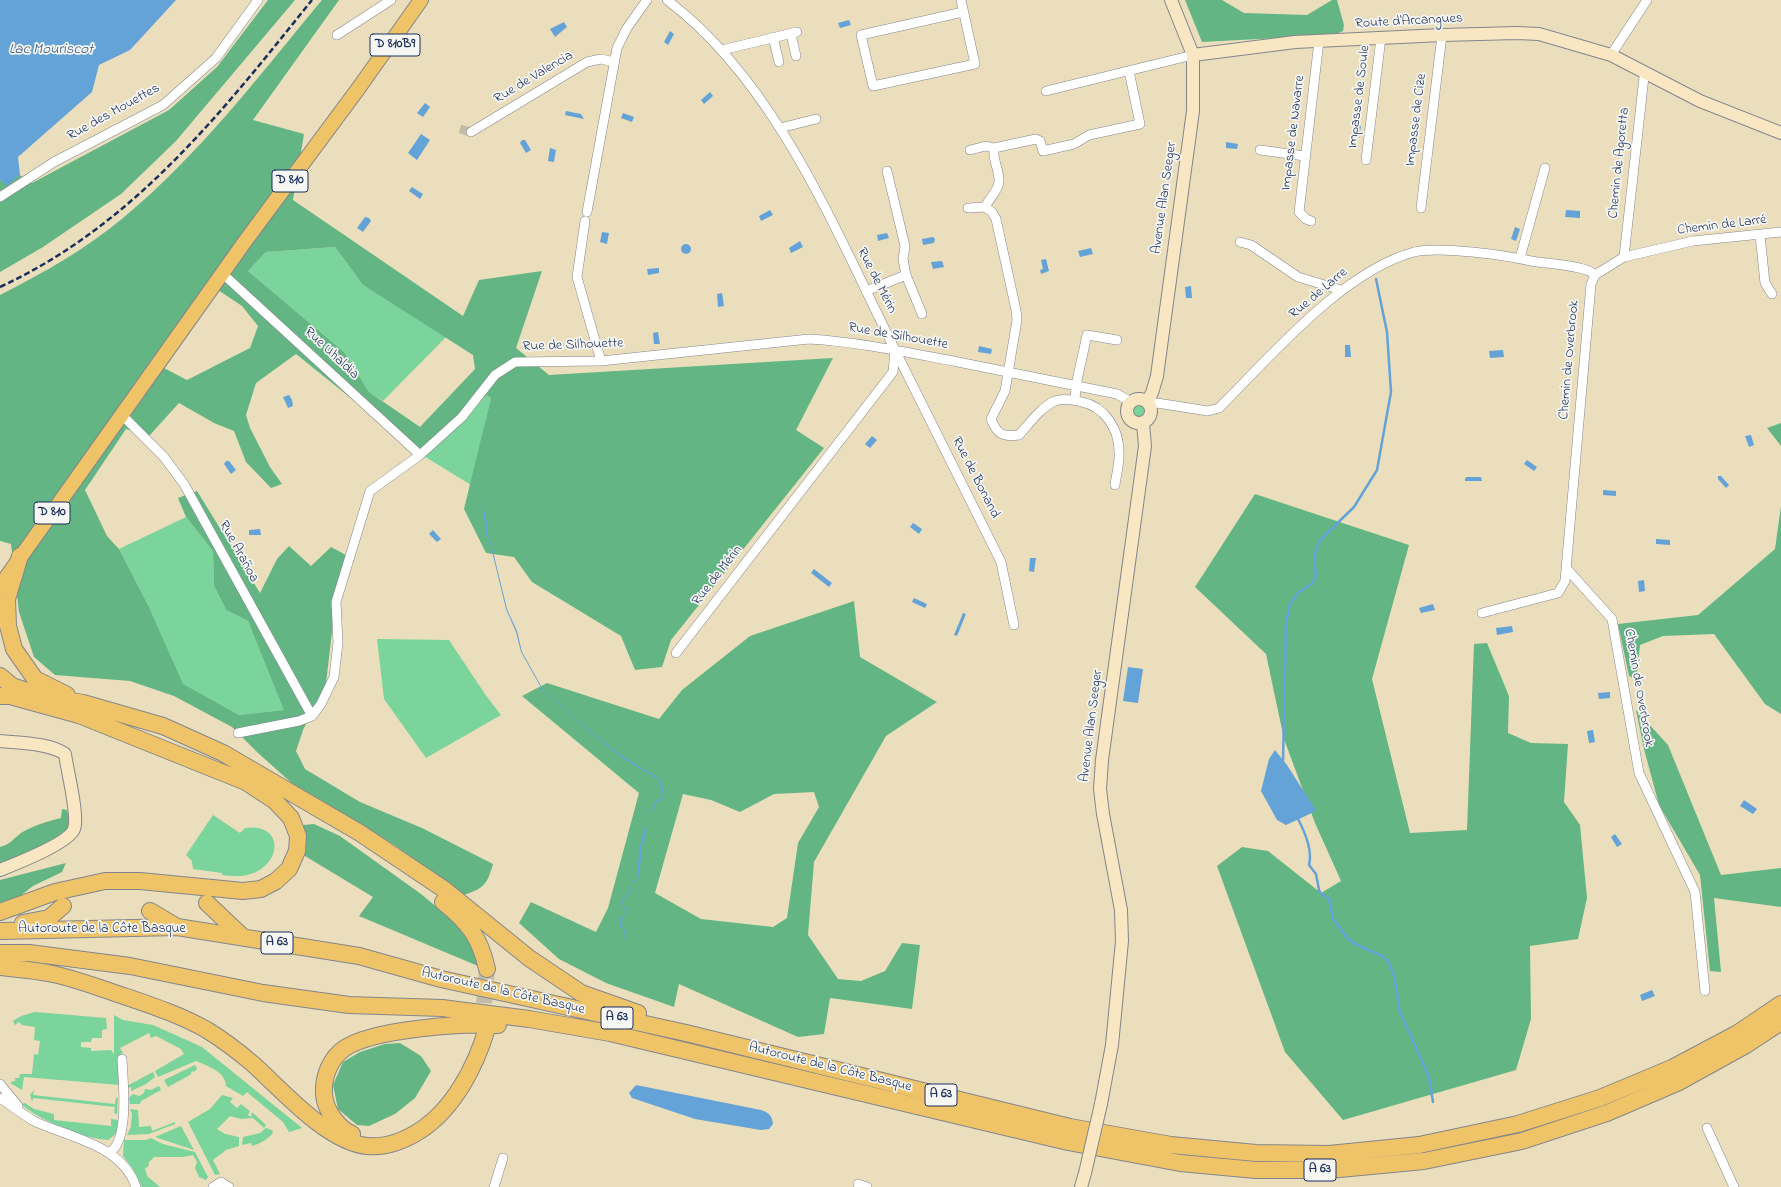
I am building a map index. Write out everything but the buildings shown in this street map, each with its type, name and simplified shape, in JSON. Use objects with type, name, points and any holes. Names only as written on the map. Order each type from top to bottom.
[{"type":"highway","points":[[20,556],[7,599],[8,626],[14,649],[35,679],[83,703]]},
{"type":"highway","points":[[0,676],[12,686],[43,696],[83,703],[163,726],[223,753],[360,833],[445,890],[529,958],[581,993],[616,1007],[669,1021],[686,1033]]},
{"type":"highway","points":[[0,696],[10,696],[79,715],[278,796],[332,826],[384,859],[427,889],[458,914],[474,932],[491,969],[489,949],[480,930],[428,879]]},
{"type":"highway","points":[[0,912],[55,892],[105,881],[140,882],[243,891],[261,889],[276,882],[289,869],[297,851],[298,836],[291,818],[275,801],[246,782]]},
{"type":"highway","points":[[207,903],[244,938]]},
{"type":"highway","points":[[2,931],[17,924],[48,918],[63,906]]},
{"type":"highway","points":[[150,912],[177,927]]},
{"type":"highway","name":"Autoroute de la Côte Basque","points":[[2,931],[177,927],[359,956],[441,979],[686,1033],[1063,1125],[1124,1138],[1229,1152],[1328,1154],[1419,1145],[1518,1124],[1600,1098],[1685,1061],[1738,1033],[1781,1004]]},
{"type":"highway","name":"Autoroute de la Côte Basque","points":[[0,953],[29,953],[130,966],[263,993],[349,1005],[442,1008],[530,1019],[610,1033],[1068,1142],[1180,1163],[1256,1170],[1330,1170],[1424,1161],[1522,1141],[1607,1114],[1677,1083],[1746,1045],[1781,1022]]},
{"type":"highway","points":[[0,967],[49,973],[82,982],[184,1018],[223,1040],[252,1063],[300,1108],[320,1124],[342,1138],[366,1146],[389,1145],[410,1137],[429,1124],[449,1103],[474,1064],[484,1029],[468,1062],[444,1099],[425,1118],[408,1130],[379,1139],[362,1139],[343,1130],[329,1112],[324,1095],[324,1078],[332,1061],[344,1049],[364,1040],[391,1034],[474,1024],[532,1028],[593,1036],[610,1033]]},
{"type":"main road","name":"D 810","points":[[0,586],[246,240],[358,89],[411,14],[419,0]]},
{"type":"main road","name":"D 810B9","points":[[358,89],[431,0]]},
{"type":"main road","name":"Avenue Alan Seeger","points":[[1149,404],[1157,376],[1193,111],[1193,55],[1171,0]]},
{"type":"main road","name":"Route d'Arcangues","points":[[1193,55],[1251,46],[1319,41],[1442,35],[1517,33],[1539,34],[1617,57],[1700,101],[1781,133]]},
{"type":"main road","points":[[1141,399],[1149,404],[1151,415],[1143,423],[1135,422],[1129,417],[1127,409],[1131,402],[1141,399]]},
{"type":"main road","name":"Avenue Alan Seeger","points":[[1081,1187],[1101,1104],[1112,1045],[1122,941],[1121,910],[1100,789],[1102,760],[1144,453],[1143,423]]},
{"type":"main road","points":[[0,741],[47,747],[59,750],[64,754],[75,816],[74,830],[66,840],[0,870]]},
{"type":"street","name":"Rue des Mouettes","points":[[0,197],[54,162],[163,105],[216,58],[258,0]]},
{"type":"street","points":[[337,35],[391,0]]},
{"type":"street","points":[[587,212],[614,62],[621,38],[647,0]]},
{"type":"street","name":"Rue de Mérin","points":[[668,0],[701,28],[722,50],[763,100],[807,174],[895,350],[893,372],[676,653]]},
{"type":"street","points":[[961,0],[975,64],[873,86],[862,34],[963,12]]},
{"type":"street","points":[[1617,57],[1647,0]]},
{"type":"street","points":[[722,50],[794,33],[796,56]]},
{"type":"street","name":"Impasse de Cize","points":[[1421,208],[1442,35]]},
{"type":"street","points":[[774,37],[779,62]]},
{"type":"street","name":"Impasse de Soule","points":[[1366,160],[1381,38]]},
{"type":"street","name":"Impasse de Navarre","points":[[1311,221],[1306,219],[1299,212],[1319,41]]},
{"type":"street","points":[[1046,91],[1193,55]]},
{"type":"street","name":"Rue de Valencia","points":[[471,132],[587,62],[602,59],[614,62]]},
{"type":"street","points":[[970,150],[986,146],[994,148],[1036,139],[1040,141],[1043,151],[1074,144],[1089,135],[1140,124],[1129,71]]},
{"type":"street","name":"Chemin de Agoretta","points":[[1624,258],[1644,77],[1646,72]]},
{"type":"street","points":[[780,128],[816,119]]},
{"type":"street","points":[[985,207],[989,198],[997,190],[999,182],[994,148]]},
{"type":"street","points":[[1260,150],[1305,156]]},
{"type":"street","points":[[1520,258],[1545,168]]},
{"type":"street","points":[[887,171],[905,246],[903,259],[906,275],[922,314]]},
{"type":"street","points":[[968,208],[985,207],[992,212],[996,219],[1016,310],[1017,320],[1006,391],[991,420],[995,429],[1007,436],[1020,435],[1042,410],[1055,401],[1075,401],[1090,404],[1107,416],[1117,433],[1120,452],[1115,485]]},
{"type":"street","points":[[584,221],[577,277],[600,361]]},
{"type":"street","name":"Chemin de Larré","points":[[1596,275],[1624,258],[1694,241],[1781,232]]},
{"type":"street","points":[[1760,235],[1765,282],[1772,294]]},
{"type":"street","points":[[1240,242],[1250,245],[1298,277],[1341,290]]},
{"type":"street","name":"Rue de Larre","points":[[1149,404],[1157,403],[1208,411],[1219,408],[1341,290],[1388,262],[1415,252],[1440,250],[1520,258],[1530,261],[1585,269],[1596,275]]},
{"type":"street","name":"Rue Uhaldia","points":[[223,274],[420,455]]},
{"type":"street","points":[[866,292],[906,275]]},
{"type":"street","name":"Chemin de Overbrook","points":[[1596,275],[1590,284],[1567,569],[1612,619],[1639,773],[1695,892],[1705,991]]},
{"type":"street","points":[[1075,401],[1076,385],[1087,335],[1117,340]]},
{"type":"street","name":"Rue de Silhouette","points":[[312,716],[321,704],[334,677],[338,643],[336,602],[370,491],[420,455],[462,417],[495,375],[515,362],[600,361],[809,339],[843,341],[1076,385],[1117,394],[1131,402]]},
{"type":"street","name":"Rue de Bonand","points":[[895,350],[1001,562],[1014,625]]},
{"type":"street","name":"Rue Arañoa","points":[[122,415],[164,457],[184,484],[312,716]]},
{"type":"street","points":[[1482,613],[1558,593],[1564,581],[1567,569]]},
{"type":"street","points":[[238,733],[299,721],[312,716]]},
{"type":"street","points":[[109,1153],[118,1146],[123,1116],[122,1059]]},
{"type":"street","points":[[0,1084],[25,1115]]},
{"type":"street","points":[[0,1098],[25,1115],[59,1131],[92,1143],[116,1157],[134,1179],[136,1187]]},
{"type":"street","points":[[1708,1128],[1734,1187]]},
{"type":"street","points":[[494,1187],[503,1158]]},
{"type":"street","points":[[213,1187],[221,1182],[229,1187]]},
{"type":"green space","points":[[268,0],[295,0],[176,141],[121,194],[43,247],[0,272],[0,179],[6,185],[20,175],[32,183],[169,110],[217,67]]},
{"type":"green space","points":[[322,0],[339,0],[253,120],[304,134],[293,200],[463,316],[479,280],[542,271],[516,348],[549,375],[833,358],[796,430],[824,448],[671,640],[662,667],[635,670],[621,636],[532,582],[514,557],[486,553],[464,509],[491,398],[487,395],[419,453],[296,354],[256,383],[246,415],[250,428],[270,467],[282,484],[271,488],[246,462],[234,431],[214,423],[179,403],[149,436],[126,429],[85,490],[107,536],[119,549],[149,607],[183,684],[239,715],[284,710],[248,621],[226,610],[214,586],[213,551],[186,517],[178,498],[197,491],[260,593],[277,559],[289,546],[311,566],[331,547],[346,555],[336,598],[326,683],[303,730],[296,751],[305,769],[360,802],[422,828],[493,864],[489,877],[484,885],[464,895],[393,844],[295,786],[258,753],[232,727],[174,696],[130,681],[55,675],[34,657],[19,612],[11,544],[0,541],[0,295],[48,269],[94,240],[151,194],[227,114]],"holes":[[[335,247],[363,285],[473,355],[475,369],[420,427],[369,392],[344,352],[248,271],[266,252]],[[218,290],[242,306],[258,326],[250,348],[187,380],[162,367]]]},
{"type":"green space","points":[[1185,0],[1222,0],[1244,13],[1307,15],[1332,0],[1337,0],[1344,25],[1343,31],[1334,35],[1202,42]]},
{"type":"green space","points":[[335,247],[363,285],[446,337],[383,401],[369,392],[344,352],[248,271],[266,252]]},
{"type":"green space","points":[[487,395],[491,398],[471,485],[419,453]]},
{"type":"green space","points":[[1139,402],[1145,405],[1148,411],[1145,417],[1139,420],[1133,417],[1130,411],[1133,405]]},
{"type":"green space","points":[[1781,423],[1781,446],[1767,428]]},
{"type":"green space","points":[[1255,494],[1409,545],[1372,679],[1410,833],[1467,830],[1474,644],[1487,643],[1509,696],[1508,733],[1531,743],[1568,744],[1564,802],[1580,825],[1587,898],[1578,939],[1530,946],[1531,1019],[1516,1070],[1343,1120],[1285,1052],[1217,866],[1242,847],[1268,851],[1321,893],[1341,881],[1315,823],[1284,739],[1266,654],[1195,587]]},
{"type":"green space","points":[[1781,506],[1781,714],[1765,704],[1714,634],[1663,636],[1640,645],[1636,680],[1629,676],[1618,624],[1698,615],[1775,549]]},
{"type":"green space","points":[[186,517],[213,551],[214,586],[226,610],[248,621],[285,710],[239,715],[182,684],[149,607],[119,549]]},
{"type":"green space","points":[[854,601],[860,657],[937,702],[886,736],[814,862],[808,935],[838,979],[861,981],[885,971],[902,943],[920,945],[912,1009],[830,998],[824,1034],[798,1037],[679,984],[674,1007],[606,983],[559,959],[519,923],[531,902],[596,932],[608,908],[639,793],[522,696],[547,683],[659,719],[682,690],[750,636]],"holes":[[[814,792],[819,807],[798,843],[787,918],[773,927],[701,919],[655,893],[683,794],[711,800],[740,812],[774,794]]]},
{"type":"green space","points":[[377,639],[449,640],[501,715],[426,758],[384,699]]},
{"type":"green space","points":[[1636,710],[1668,745],[1721,875],[1781,868],[1781,907],[1714,898],[1721,972],[1710,971],[1700,875],[1659,805],[1644,749]]},
{"type":"green space","points":[[62,809],[67,810],[69,821],[64,837],[0,867],[0,847],[9,843],[30,828],[61,818]]},
{"type":"green space","points":[[213,815],[240,833],[245,828],[258,828],[267,832],[273,838],[274,846],[273,855],[268,863],[259,870],[240,876],[222,875],[222,873],[193,869],[192,861],[186,855]]},
{"type":"green space","points":[[314,824],[340,836],[421,894],[458,925],[475,953],[478,966],[359,916],[373,897],[305,856],[303,825]]},
{"type":"green space","points":[[66,863],[62,872],[33,886],[16,899],[0,904],[0,880]]},
{"type":"green space","points":[[35,1012],[106,1018],[107,1029],[102,1030],[102,1038],[92,1038],[91,1042],[81,1042],[81,1047],[91,1048],[91,1051],[111,1050],[114,1054],[114,1015],[123,1020],[153,1025],[202,1047],[302,1128],[289,1132],[283,1122],[247,1092],[243,1096],[226,1086],[220,1073],[211,1067],[196,1061],[158,1077],[155,1071],[184,1054],[181,1049],[156,1036],[151,1038],[149,1033],[120,1048],[123,1053],[120,1055],[120,1085],[24,1077],[22,1090],[10,1083],[16,1080],[14,1078],[19,1078],[20,1074],[32,1074],[34,1054],[38,1055],[40,1041],[34,1040],[35,1027],[22,1025],[19,1022],[15,1025],[13,1021],[21,1016]]},
{"type":"green space","points":[[400,1043],[421,1056],[431,1071],[415,1098],[395,1114],[369,1126],[357,1125],[338,1109],[333,1085],[343,1062],[360,1052],[385,1044]]},
{"type":"green space","points":[[195,1065],[197,1069],[194,1072],[192,1071],[190,1075],[168,1087],[164,1080]]},
{"type":"green space","points":[[153,1072],[155,1077],[146,1084],[131,1091],[131,1087],[127,1088],[127,1086]]},
{"type":"green space","points":[[159,1086],[161,1090],[141,1101],[140,1104],[130,1104],[129,1098],[133,1094],[139,1096],[144,1093],[145,1089],[151,1090]]},
{"type":"green space","points":[[34,1090],[33,1095],[115,1104],[116,1098],[118,1098],[117,1114],[114,1113],[115,1107],[33,1098],[32,1102],[30,1095]]},
{"type":"green space","points":[[222,1095],[233,1098],[230,1102],[237,1108],[241,1104],[250,1111],[248,1115],[251,1117],[252,1112],[266,1125],[264,1128],[253,1118],[241,1119],[230,1116],[217,1129],[225,1134],[239,1137],[239,1146],[226,1150],[213,1160],[220,1174],[215,1175],[188,1122],[210,1109]]},
{"type":"green space","points":[[25,1103],[34,1109],[54,1114],[54,1120],[111,1126],[111,1119],[118,1120],[117,1133],[108,1140],[87,1136],[50,1122],[21,1104]]},
{"type":"green space","points":[[130,1109],[138,1110],[139,1127],[151,1126],[152,1131],[175,1122],[175,1124],[149,1134],[127,1135],[131,1127],[132,1114]]},
{"type":"green space","points":[[181,1126],[194,1150],[155,1137]]},
{"type":"green space","points":[[266,1128],[272,1130],[273,1133],[266,1139],[252,1146],[251,1143],[242,1145],[243,1137],[260,1133]]},
{"type":"green space","points":[[151,1138],[163,1144],[195,1152],[208,1177],[206,1180],[199,1177],[195,1168],[197,1162],[193,1155],[183,1157],[154,1157],[149,1162],[148,1167],[145,1168],[147,1176],[160,1187],[142,1187],[133,1169],[123,1156],[124,1140],[146,1140]]},
{"type":"water","name":"Lac Mouriscot","points":[[0,0],[176,0],[130,50],[99,65],[92,92],[18,157],[20,175],[6,186],[0,179]]},
{"type":"water","points":[[849,20],[851,25],[840,28],[838,23]]},
{"type":"water","points":[[564,22],[567,27],[555,37],[550,29]]},
{"type":"water","points":[[670,31],[674,34],[668,45],[664,42]]},
{"type":"water","points":[[710,92],[713,96],[704,104],[701,100]]},
{"type":"water","points":[[425,103],[430,107],[423,117],[417,113]]},
{"type":"water","points":[[566,111],[581,114],[584,119],[565,115]]},
{"type":"water","points":[[623,113],[634,117],[632,122],[621,118]]},
{"type":"water","points":[[1356,125],[1361,126],[1359,138],[1354,137]]},
{"type":"water","points":[[421,134],[430,140],[417,160],[408,153]]},
{"type":"water","points":[[522,140],[525,140],[531,150],[526,153],[520,143]]},
{"type":"water","points":[[1226,142],[1238,144],[1237,149],[1226,148]]},
{"type":"water","points":[[550,148],[556,150],[554,162],[548,161]]},
{"type":"water","points":[[412,187],[423,194],[420,199],[409,191]]},
{"type":"water","points":[[770,210],[773,215],[761,221],[759,216]]},
{"type":"water","points":[[1566,210],[1580,211],[1580,218],[1565,217]]},
{"type":"water","points":[[365,217],[369,218],[371,221],[363,232],[357,228]]},
{"type":"water","points":[[1515,227],[1520,229],[1516,241],[1511,239]]},
{"type":"water","points":[[602,232],[609,233],[607,244],[600,242]]},
{"type":"water","points":[[887,233],[889,238],[878,241],[877,235]]},
{"type":"water","points":[[933,237],[935,239],[934,243],[923,245],[922,239]]},
{"type":"water","points":[[800,241],[803,247],[791,253],[789,248]]},
{"type":"water","points":[[684,244],[688,244],[691,249],[688,254],[684,254],[681,251],[681,247]]},
{"type":"water","points":[[1091,248],[1093,254],[1080,257],[1078,251]]},
{"type":"water","points":[[1046,259],[1049,271],[1041,274],[1040,270],[1043,269],[1041,260]]},
{"type":"water","points":[[942,261],[944,267],[933,269],[931,262]]},
{"type":"water","points":[[659,268],[659,273],[648,275],[647,269]]},
{"type":"water","points":[[1191,286],[1192,298],[1186,298],[1185,287]]},
{"type":"water","points":[[722,293],[724,306],[718,307],[717,294]]},
{"type":"water","points":[[658,332],[660,344],[654,344],[653,333]]},
{"type":"water","points":[[1345,345],[1350,345],[1351,357],[1345,357]]},
{"type":"water","points":[[979,346],[992,349],[991,354],[978,352]]},
{"type":"water","points":[[1503,350],[1504,357],[1490,358],[1489,351]]},
{"type":"water","points":[[289,395],[293,406],[288,408],[283,397]]},
{"type":"water","points":[[1751,435],[1754,445],[1749,447],[1745,436]]},
{"type":"water","points":[[872,436],[877,440],[870,448],[865,444]]},
{"type":"water","points":[[1527,460],[1537,467],[1534,471],[1524,464]]},
{"type":"water","points":[[226,461],[229,461],[236,470],[231,474],[224,464]]},
{"type":"water","points":[[1718,476],[1721,476],[1729,485],[1726,488],[1718,479]]},
{"type":"water","points":[[1481,477],[1482,481],[1465,481],[1465,478]]},
{"type":"water","points":[[1603,490],[1616,491],[1616,496],[1603,495]]},
{"type":"water","points":[[482,499],[487,519],[488,535],[507,609],[517,631],[522,652],[544,691],[553,697],[573,717],[622,756],[660,779],[664,790],[664,798],[656,803],[654,809],[647,812],[653,808],[655,802],[663,797],[659,780],[621,757],[572,717],[552,697],[543,691],[521,652],[516,632],[506,609],[489,539],[486,534]]},
{"type":"water","points":[[913,523],[922,529],[919,534],[910,527]]},
{"type":"water","points":[[260,529],[261,535],[249,535],[249,530]]},
{"type":"water","points":[[433,530],[441,539],[437,542],[429,534]]},
{"type":"water","points":[[1656,539],[1670,540],[1670,545],[1656,544]]},
{"type":"water","points":[[1030,558],[1036,558],[1034,572],[1029,571]]},
{"type":"water","points":[[814,569],[832,583],[829,587],[811,573]]},
{"type":"water","points":[[1644,580],[1645,591],[1639,592],[1638,581]]},
{"type":"water","points":[[914,598],[927,604],[925,608],[912,602]]},
{"type":"water","points":[[1433,604],[1435,610],[1421,613],[1419,608]]},
{"type":"water","points":[[963,613],[966,614],[957,636],[954,635]]},
{"type":"water","points":[[1512,626],[1513,632],[1497,635],[1496,628]]},
{"type":"water","points":[[1128,667],[1143,669],[1138,703],[1123,701]]},
{"type":"water","points":[[1610,692],[1610,698],[1599,699],[1598,693]]},
{"type":"water","points":[[1593,730],[1595,742],[1589,743],[1587,731]]},
{"type":"water","points":[[1275,750],[1287,765],[1315,809],[1314,812],[1286,825],[1277,820],[1261,791],[1269,759]]},
{"type":"water","points":[[1744,800],[1757,809],[1753,814],[1740,806]]},
{"type":"water","points":[[646,823],[638,880],[632,883],[630,893],[623,901],[624,907],[628,911],[626,916],[621,919],[621,923],[625,930],[624,942],[624,930],[619,924],[620,918],[626,915],[627,911],[623,908],[622,901],[629,892],[632,882],[637,879],[639,851]]},
{"type":"water","points":[[1615,834],[1622,844],[1617,847],[1611,837]]},
{"type":"water","points":[[1652,990],[1655,996],[1642,1001],[1640,995]]},
{"type":"water","points":[[636,1085],[761,1110],[770,1115],[773,1124],[769,1129],[761,1130],[695,1119],[632,1098],[629,1093]]},
{"type":"waterway","points":[[1283,761],[1286,624],[1289,607],[1299,592],[1313,583],[1316,576],[1314,557],[1319,541],[1354,507],[1377,470],[1391,392],[1387,332],[1376,279]]},
{"type":"waterway","points":[[1297,817],[1309,847],[1309,865],[1316,874],[1321,894],[1329,898],[1333,919],[1353,943],[1382,956],[1388,961],[1394,976],[1400,1012],[1429,1077],[1433,1102]]},
{"type":"tunnel","points":[[460,129],[471,132]]},
{"type":"tunnel","points":[[482,1027],[487,969]]},
{"type":"railway","points":[[0,287],[48,261],[93,232],[134,198],[209,124],[312,0]]}]
